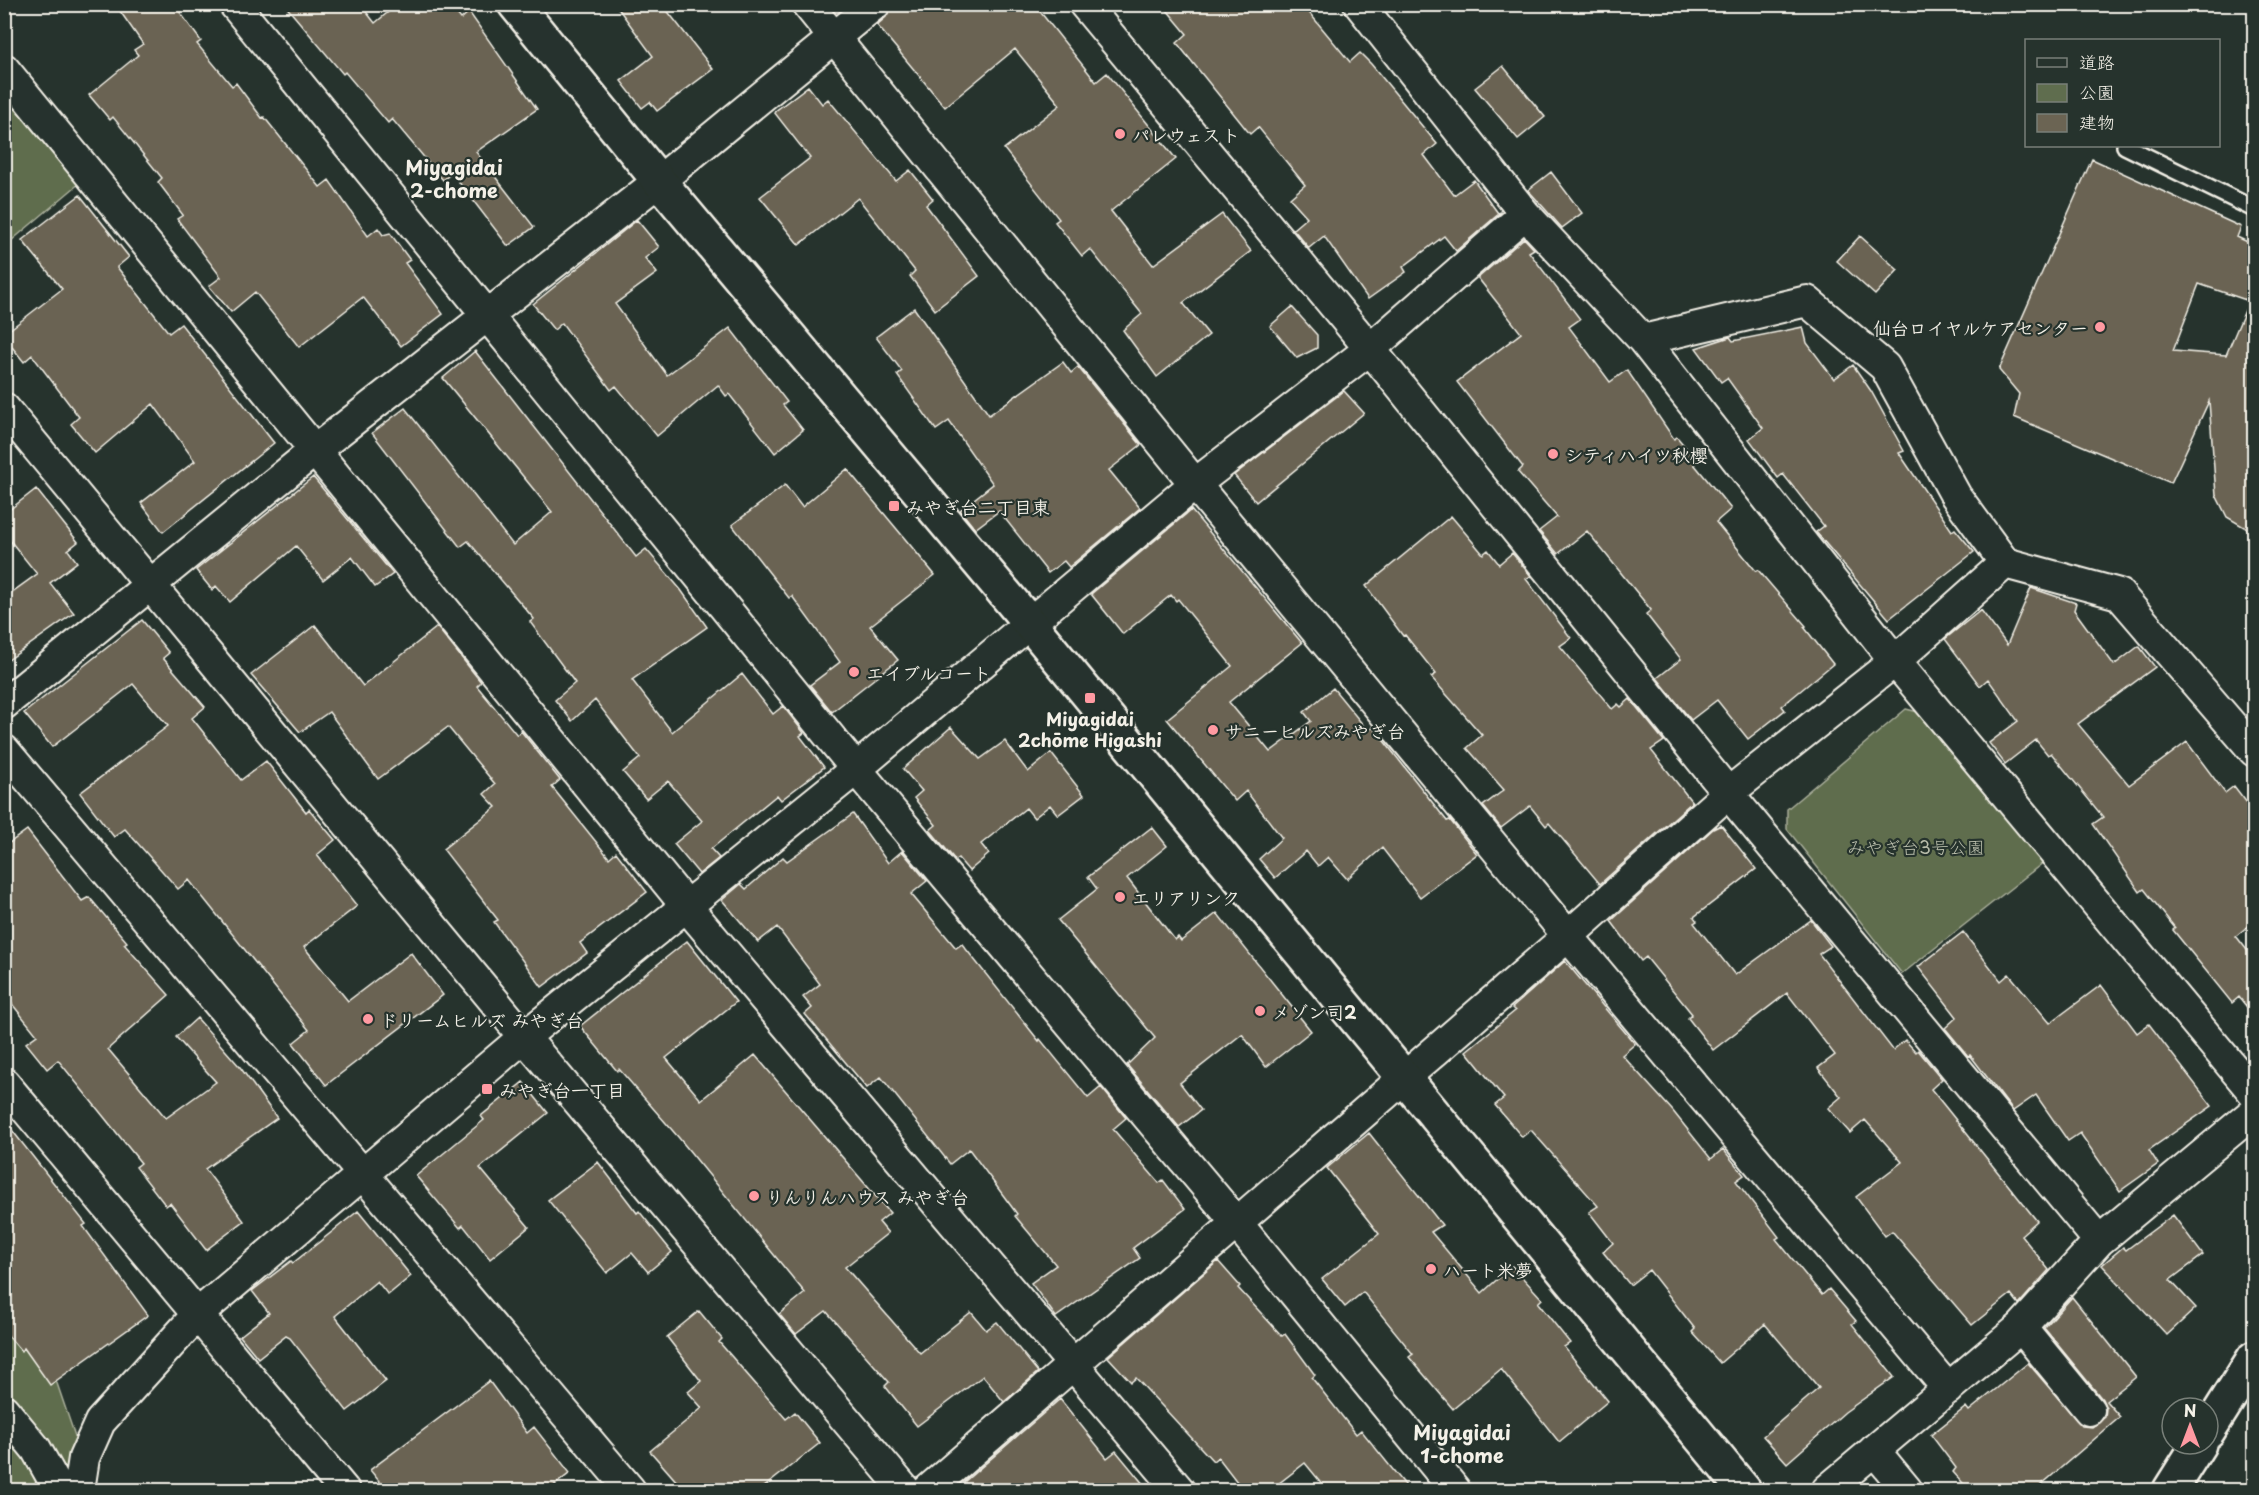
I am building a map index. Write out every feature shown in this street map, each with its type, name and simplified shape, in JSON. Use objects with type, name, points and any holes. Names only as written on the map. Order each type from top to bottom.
[{"type":"main road","points":[[515,4],[1744,1491]]},
{"type":"main road","points":[[2220,1412],[2254,1358]]},
{"type":"main road","points":[[2169,1491],[2191,1456]]},
{"type":"street","points":[[234,4],[856,769],[1236,1222],[1455,1491]]},
{"type":"street","points":[[807,4],[1195,484],[1568,936],[1948,1389]]},
{"type":"street","points":[[4,704],[314,451],[659,181],[875,4]]},
{"type":"street","points":[[1084,4],[1370,349],[1728,793],[2099,1241]]},
{"type":"street","points":[[1359,4],[1525,214],[1643,340],[1895,661],[2254,1093]]},
{"type":"street","points":[[4,69],[687,907],[1179,1491]]},
{"type":"street","points":[[79,1491],[84,1458],[99,1422],[197,1315],[524,1037],[856,769],[1195,484],[1370,349],[1525,214]]},
{"type":"street","points":[[1643,340],[1807,301],[1885,367],[1956,496],[2005,563],[2119,594],[2254,751]]},
{"type":"street","points":[[4,408],[524,1037],[904,1491]]},
{"type":"street","points":[[928,1491],[1075,1366],[1236,1222],[1568,936],[1728,793],[1895,661],[2005,563]]},
{"type":"street","points":[[4,750],[630,1491]]},
{"type":"street","points":[[4,1083],[344,1491]]},
{"type":"street","points":[[1827,1491],[2021,1327],[2099,1241],[2254,1112]]},
{"type":"street","points":[[2021,1327],[2090,1410]]},
{"type":"street","points":[[4,1410],[36,1449],[59,1491]]},
{"type":"street","points":[[1874,1450],[1907,1491]]},
{"type":"lane","points":[[2127,147],[2254,209]]},
{"type":"green space","points":[[4,91],[81,182],[5,246],[4,246]]},
{"type":"green space","name":"みやぎ台3号公園","points":[[1906,709],[1926,714],[2044,862],[1902,974],[1787,829],[1787,809]]},
{"type":"green space","points":[[5,1316],[49,1360],[76,1439],[69,1490],[5,1490]]},
{"type":"building","points":[[115,4],[174,4],[201,41],[197,44],[232,86],[236,83],[320,187],[329,180],[368,236],[378,228],[383,235],[390,233],[410,260],[405,263],[443,314],[401,346],[363,297],[299,347],[255,292],[231,312],[209,286],[221,277],[177,219],[183,215],[158,182],[162,178],[113,117],[110,120],[89,95],[138,55],[134,50],[143,44]]},
{"type":"building","points":[[284,4],[360,4],[375,23],[398,4],[449,4],[461,19],[469,12],[537,109],[476,152],[534,227],[508,246],[452,173],[443,180],[392,119],[388,123],[345,72],[343,74]]},
{"type":"building","points":[[615,4],[662,4],[713,69],[657,111],[650,102],[642,108],[621,81],[653,56]]},
{"type":"building","points":[[892,4],[1034,4],[1096,82],[1107,73],[1176,159],[1111,211],[1153,265],[1222,214],[1251,251],[1183,303],[1209,335],[1157,377],[1123,330],[1142,314],[1090,249],[1082,256],[1055,222],[1059,219],[1004,149],[1060,105],[1015,49],[945,107],[877,25],[886,17]]},
{"type":"building","points":[[1162,4],[1302,4],[1350,62],[1360,53],[1371,64],[1437,144],[1424,155],[1454,195],[1474,180],[1498,213],[1501,212],[1456,251],[1444,236],[1403,267],[1406,272],[1368,299],[1324,236],[1309,248],[1293,229],[1307,217],[1290,198],[1305,185],[1258,127],[1250,134],[1177,43],[1187,34]]},
{"type":"building","points":[[1503,66],[1545,117],[1518,139],[1475,88]]},
{"type":"building","points":[[808,86],[822,104],[828,99],[896,181],[910,170],[933,199],[926,205],[979,276],[935,310],[910,276],[915,271],[858,198],[799,245],[760,197],[810,158],[774,112]]},
{"type":"building","name":"仙台ロイヤルケアセンター","points":[[2092,159],[2241,227],[2237,237],[2254,245],[2254,533],[2227,517],[2216,495],[2209,401],[2171,483],[2014,417],[2019,394],[1999,370]],"holes":[[[2199,284],[2249,301],[2226,355],[2173,351]]]},
{"type":"building","points":[[1551,172],[1582,213],[1562,228],[1528,190]]},
{"type":"building","points":[[80,195],[129,257],[117,267],[169,333],[181,324],[274,443],[163,532],[141,503],[195,461],[153,404],[95,453],[71,424],[79,417],[32,355],[24,362],[4,337],[4,334],[62,289],[22,240]]},
{"type":"building","points":[[637,220],[659,247],[645,258],[657,273],[615,304],[667,375],[730,328],[787,402],[783,405],[803,430],[775,453],[729,394],[726,396],[718,385],[657,436],[616,386],[611,390],[562,323],[554,330],[533,304]]},
{"type":"building","points":[[1860,236],[1898,270],[1875,295],[1837,261]]},
{"type":"building","points":[[1524,238],[1534,249],[1529,252],[1580,319],[1569,327],[1610,382],[1627,370],[1674,439],[1677,437],[1697,461],[1694,464],[1731,509],[1716,522],[1756,571],[1758,570],[1806,626],[1804,627],[1833,664],[1782,706],[1785,710],[1748,739],[1717,700],[1691,720],[1657,678],[1681,659],[1646,614],[1651,610],[1587,531],[1558,554],[1539,531],[1557,517],[1518,472],[1523,467],[1457,382],[1521,333],[1478,278]]},
{"type":"building","points":[[1292,307],[1317,335],[1317,348],[1297,358],[1270,326]]},
{"type":"building","points":[[914,308],[989,415],[1063,362],[1071,373],[1078,367],[1141,445],[1109,470],[1140,508],[1069,567],[1064,561],[1048,573],[999,511],[975,529],[960,510],[993,484],[949,421],[936,430],[897,375],[902,371],[876,337]]},
{"type":"building","points":[[1803,327],[1807,343],[1834,379],[1853,365],[1871,391],[1904,451],[1899,453],[1952,531],[1955,529],[1974,552],[1889,619],[1816,532],[1824,526],[1783,474],[1778,478],[1749,439],[1763,428],[1727,378],[1721,382],[1696,348],[1730,337],[1733,341]]},
{"type":"building","points":[[475,351],[636,557],[646,549],[681,590],[707,627],[632,680],[672,732],[742,674],[773,714],[783,706],[804,733],[800,736],[824,767],[781,800],[777,795],[711,849],[719,858],[699,874],[674,844],[702,821],[668,781],[646,799],[623,772],[640,758],[595,700],[572,721],[555,700],[575,683],[530,622],[534,619],[468,541],[460,547],[372,433],[405,408],[513,545],[552,512],[443,378]]},
{"type":"building","points":[[1344,391],[1364,413],[1256,502],[1234,475]]},
{"type":"building","points":[[847,469],[935,575],[870,626],[898,660],[832,712],[810,685],[840,662],[792,596],[789,598],[732,525],[785,485],[802,507]]},
{"type":"building","points":[[313,477],[393,574],[375,587],[352,557],[323,580],[296,546],[230,602],[216,586],[212,590],[196,570]]},
{"type":"building","points":[[36,489],[78,542],[68,550],[77,562],[50,583],[74,613],[4,663],[4,598],[37,574],[4,533],[4,514]]},
{"type":"building","points":[[1191,510],[1302,643],[1229,702],[1270,752],[1311,721],[1304,712],[1333,688],[1368,731],[1373,727],[1447,821],[1450,820],[1477,854],[1420,897],[1382,848],[1347,879],[1328,857],[1318,866],[1306,851],[1275,878],[1259,859],[1282,838],[1246,791],[1235,801],[1167,719],[1232,666],[1178,599],[1176,601],[1171,595],[1123,634],[1091,594]]},
{"type":"building","points":[[1451,516],[1483,554],[1488,550],[1499,564],[1512,553],[1531,576],[1526,579],[1571,638],[1560,646],[1612,709],[1618,704],[1621,707],[1630,699],[1664,741],[1651,750],[1692,802],[1600,884],[1549,823],[1546,826],[1530,806],[1501,828],[1483,806],[1504,790],[1467,748],[1482,735],[1431,677],[1436,674],[1405,635],[1403,636],[1366,586]]},
{"type":"building","points":[[2031,588],[2076,603],[2074,610],[2114,665],[2139,646],[2155,667],[2078,724],[2129,785],[2187,742],[2225,793],[2234,786],[2254,812],[2254,921],[2236,936],[2254,959],[2254,1016],[2239,997],[2232,1003],[2173,930],[2175,928],[2144,889],[2140,892],[2093,824],[2103,817],[2051,753],[2048,755],[2036,740],[2005,764],[1989,743],[2018,721],[1988,679],[1980,686],[1945,639],[1981,610],[2007,645]]},
{"type":"building","points":[[142,620],[169,653],[163,658],[205,707],[192,718],[241,780],[266,761],[306,812],[309,809],[335,840],[317,855],[357,906],[304,947],[348,1001],[411,953],[443,995],[326,1085],[293,1043],[309,1030],[189,880],[178,889],[125,829],[114,837],[80,793],[168,726],[133,684],[52,747],[24,713]]},
{"type":"building","points":[[315,625],[363,686],[437,627],[481,682],[477,686],[517,735],[521,731],[560,780],[552,787],[609,858],[616,852],[647,892],[580,943],[587,953],[542,987],[494,922],[498,920],[443,849],[496,807],[484,794],[495,784],[448,727],[378,779],[329,712],[300,732],[251,675]]},
{"type":"building","points":[[951,727],[980,759],[1005,741],[1028,772],[1051,753],[1084,795],[1058,815],[1050,805],[1034,818],[1026,808],[981,844],[989,854],[969,871],[958,858],[955,860],[930,830],[936,825],[914,798],[922,791],[903,769]]},
{"type":"building","points":[[853,814],[888,863],[902,851],[927,881],[911,894],[956,948],[962,944],[1039,1041],[1040,1039],[1088,1098],[1101,1087],[1126,1118],[1113,1129],[1159,1183],[1163,1180],[1185,1209],[1133,1248],[1140,1258],[1056,1317],[1031,1283],[1056,1265],[1015,1216],[1017,1214],[969,1149],[950,1164],[881,1077],[867,1088],[805,1014],[812,1008],[803,997],[820,984],[777,927],[758,942],[722,900],[741,884],[746,889],[783,857],[787,861]]},
{"type":"building","points":[[1721,825],[1756,869],[1694,917],[1697,921],[1694,923],[1735,975],[1811,920],[1831,946],[1819,954],[1893,1050],[1905,1040],[1916,1052],[1918,1050],[1942,1079],[1931,1089],[2037,1221],[2021,1235],[2049,1270],[2019,1304],[2011,1294],[1972,1325],[1892,1231],[1885,1236],[1856,1197],[1902,1162],[1865,1120],[1850,1133],[1828,1108],[1841,1097],[1818,1068],[1835,1055],[1787,993],[1713,1050],[1688,1018],[1692,1014],[1646,957],[1641,961],[1611,921],[1713,829]]},
{"type":"building","points":[[1152,827],[1167,846],[1127,878],[1175,940],[1178,937],[1181,941],[1217,913],[1311,1031],[1266,1067],[1242,1034],[1180,1083],[1201,1110],[1179,1127],[1127,1065],[1155,1038],[1058,920],[1097,889],[1088,877]]},
{"type":"building","points":[[27,830],[82,901],[89,897],[127,942],[124,944],[169,995],[108,1049],[166,1118],[216,1082],[176,1037],[197,1018],[240,1067],[277,1118],[205,1169],[244,1221],[206,1250],[170,1203],[166,1206],[136,1167],[141,1163],[58,1060],[47,1069],[26,1043],[37,1035],[4,994],[4,847]]},
{"type":"building","points":[[1963,932],[2001,981],[2009,974],[2050,1023],[2101,985],[2137,1033],[2149,1024],[2212,1106],[2149,1150],[2158,1164],[2120,1191],[2080,1133],[2068,1141],[2036,1095],[2013,1111],[1970,1055],[1968,1056],[1945,1028],[1957,1017],[1918,967]]},
{"type":"building","points":[[687,941],[736,1002],[666,1058],[701,1100],[755,1055],[890,1213],[879,1222],[888,1233],[845,1267],[920,1353],[971,1312],[986,1330],[997,1322],[1038,1372],[1004,1402],[983,1376],[917,1426],[885,1386],[889,1382],[826,1311],[796,1334],[779,1314],[805,1293],[679,1138],[619,1069],[617,1071],[580,1026]]},
{"type":"building","points":[[1565,961],[1635,1044],[1622,1055],[1672,1110],[1711,1159],[1723,1149],[1744,1175],[1736,1181],[1779,1237],[1776,1239],[1822,1295],[1829,1289],[1856,1321],[1852,1324],[1894,1377],[1845,1412],[1787,1463],[1763,1436],[1819,1388],[1765,1324],[1720,1363],[1692,1332],[1695,1329],[1649,1270],[1630,1285],[1603,1252],[1613,1243],[1589,1212],[1598,1206],[1531,1130],[1522,1137],[1495,1105],[1504,1098],[1466,1051],[1515,1011],[1512,1008]]},
{"type":"building","points":[[523,1082],[548,1113],[480,1168],[529,1227],[490,1259],[463,1225],[460,1228],[416,1176],[484,1120],[481,1116]]},
{"type":"building","points":[[4,1120],[86,1224],[83,1226],[148,1315],[50,1385],[24,1348],[21,1351],[4,1331]]},
{"type":"building","points":[[1369,1133],[1442,1225],[1431,1232],[1482,1293],[1512,1266],[1542,1299],[1538,1303],[1570,1343],[1564,1347],[1608,1401],[1559,1442],[1501,1369],[1453,1409],[1409,1357],[1413,1354],[1363,1292],[1345,1307],[1322,1279],[1379,1234],[1327,1168]]},
{"type":"building","points":[[598,1162],[637,1213],[639,1211],[672,1252],[648,1272],[632,1253],[607,1273],[548,1200]]},
{"type":"building","points":[[358,1211],[411,1276],[388,1295],[377,1281],[335,1316],[386,1381],[347,1411],[290,1338],[286,1336],[258,1358],[240,1336],[269,1313],[252,1291],[291,1261],[293,1263]]},
{"type":"building","points":[[2173,1215],[2203,1255],[2170,1280],[2196,1308],[2167,1335],[2102,1265],[2123,1247],[2126,1250]]},
{"type":"building","points":[[1218,1261],[1240,1286],[1238,1288],[1282,1336],[1285,1334],[1315,1375],[1312,1378],[1356,1434],[1361,1430],[1410,1491],[1328,1491],[1305,1463],[1269,1491],[1244,1491],[1218,1457],[1213,1461],[1136,1378],[1131,1382],[1108,1357]]},
{"type":"building","points":[[2072,1297],[2136,1377],[2106,1401],[2120,1417],[2034,1491],[1970,1491],[1953,1472],[1956,1468],[1931,1435],[1966,1407],[1969,1411],[2028,1363],[2082,1426],[2092,1427],[2105,1417],[2106,1408],[2102,1399],[2044,1328]]},
{"type":"building","points":[[699,1311],[722,1339],[719,1342],[786,1419],[795,1412],[820,1443],[759,1491],[685,1491],[650,1451],[702,1408],[688,1392],[701,1381],[667,1337]]},
{"type":"building","points":[[489,1381],[527,1433],[534,1427],[570,1473],[547,1491],[387,1491],[370,1470]]},
{"type":"building","points":[[1060,1399],[1107,1458],[1116,1451],[1149,1491],[972,1491],[964,1482]]},
{"type":"place","name":"パレウェスト","points":[[1120,134]]},
{"type":"place","name":"仙台ロイヤルケアセンター","points":[[2100,327]]},
{"type":"place","name":"シティハイツ秋櫻","points":[[1553,454]]},
{"type":"place","name":"みやぎ台二丁目東","points":[[894,506]]},
{"type":"place","name":"エイブルコート","points":[[854,672]]},
{"type":"place","name":"Miyagidai 2chōme Higashi","points":[[1090,698]]},
{"type":"place","name":"サニーヒルズみやぎ台","points":[[1213,730]]},
{"type":"place","name":"エリアリンク","points":[[1120,897]]},
{"type":"place","name":"メゾン司2","points":[[1260,1011]]},
{"type":"place","name":"ドリームヒルズ みやぎ台","points":[[368,1019]]},
{"type":"place","name":"みやぎ台一丁目","points":[[487,1089]]},
{"type":"place","name":"りんりんハウス みやぎ台","points":[[754,1196]]},
{"type":"place","name":"ハート米夢","points":[[1431,1269]]},
{"type":"district","name":"Miyagidai 2-chome","points":[[454,178]]},
{"type":"district","name":"Miyagidai 1-chome","points":[[1462,1444]]}]
